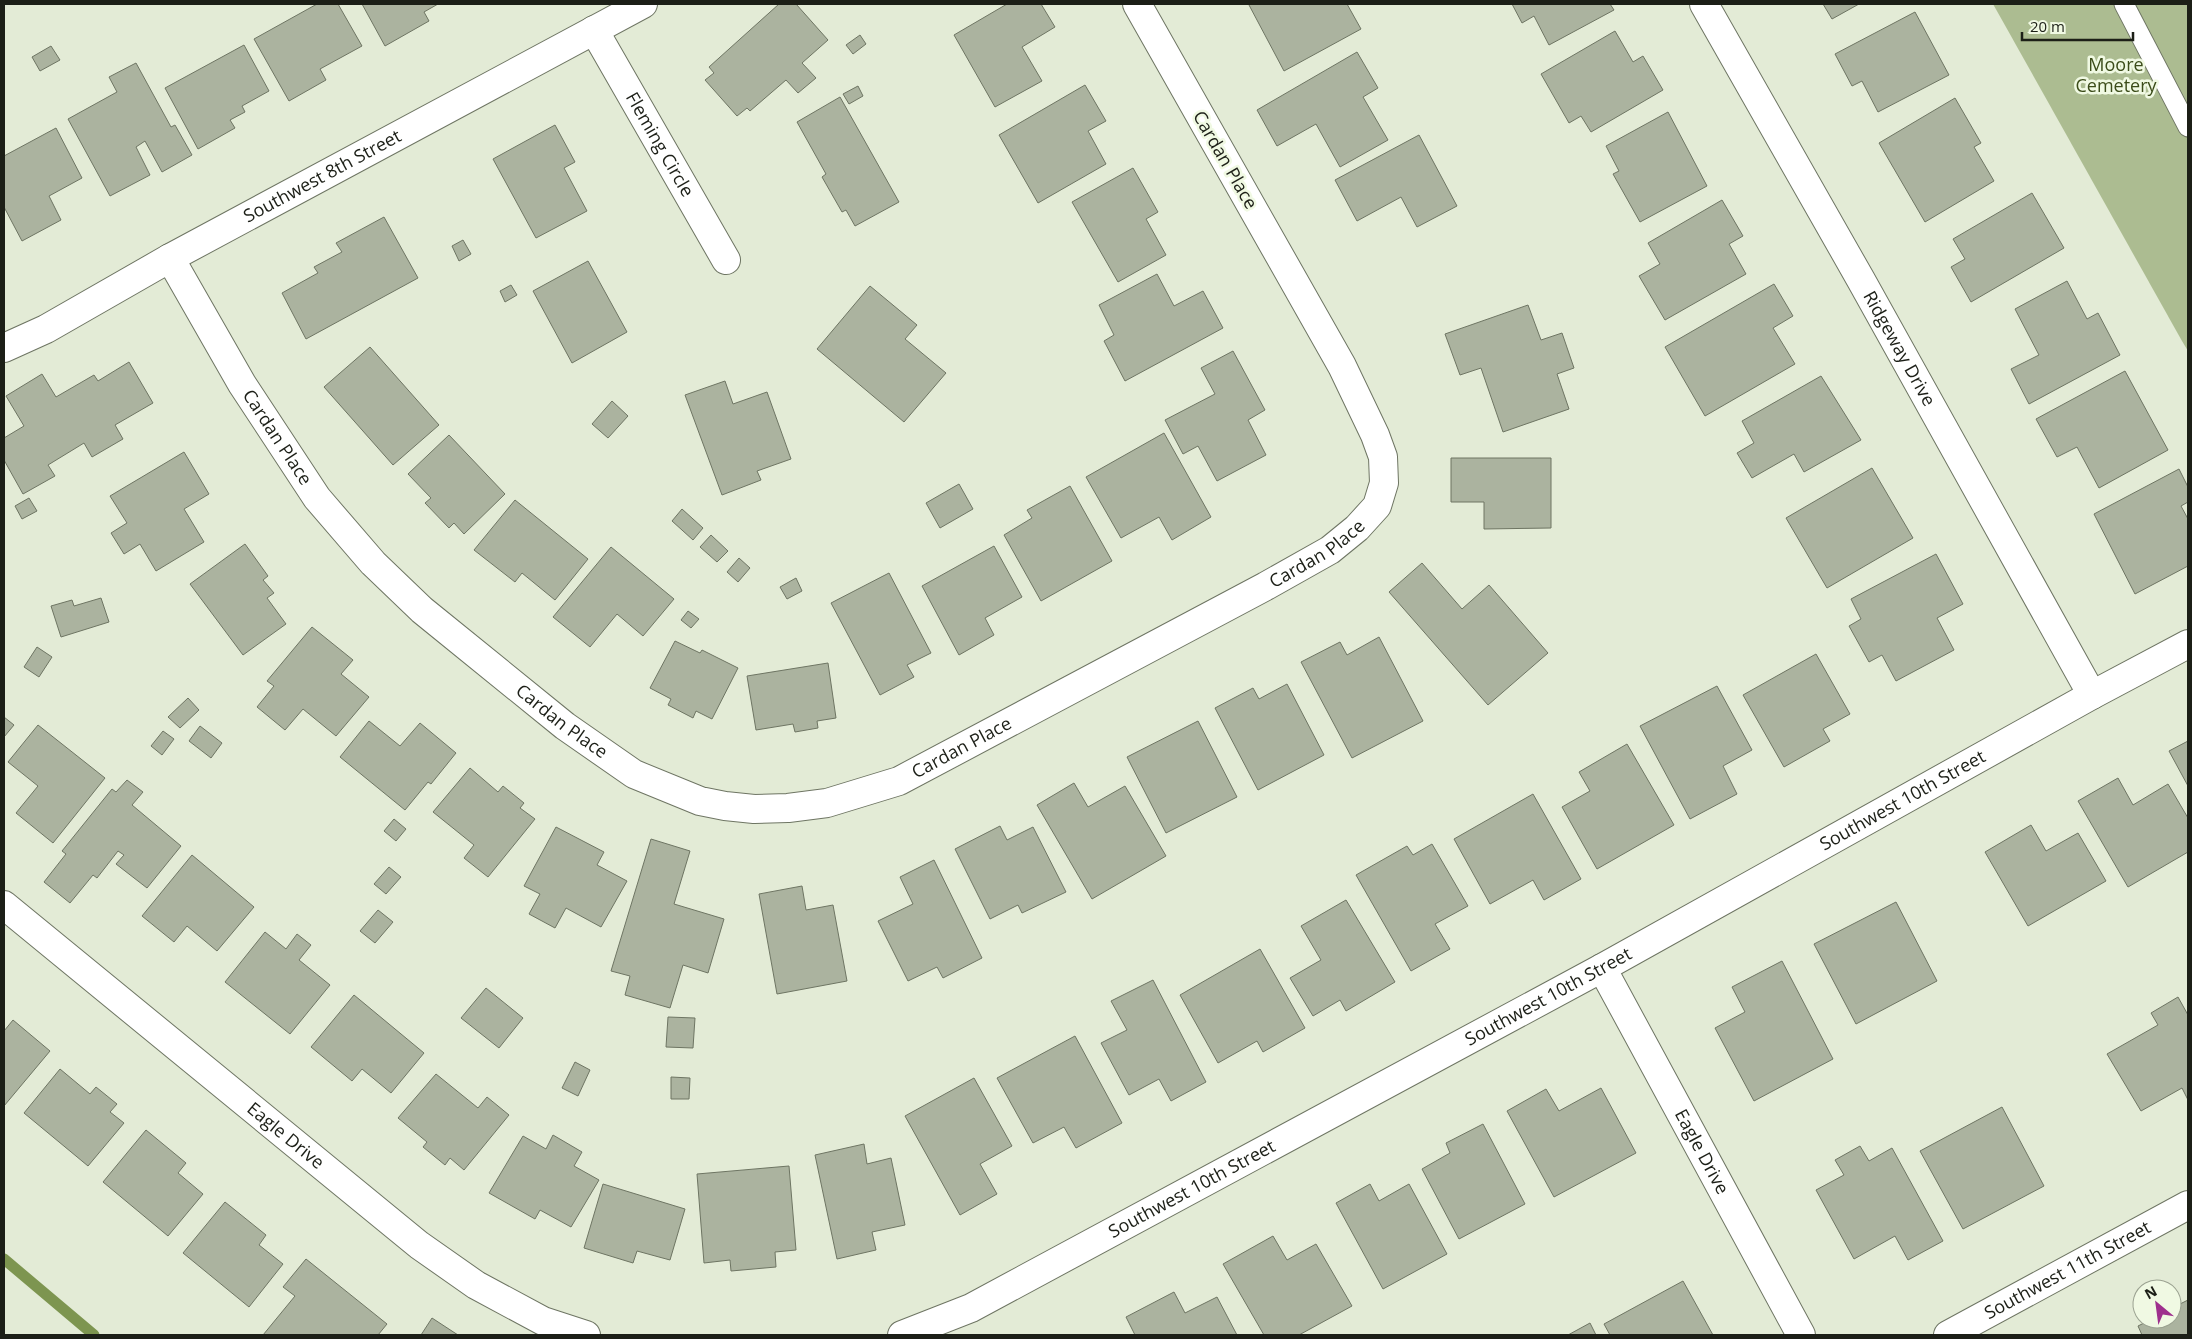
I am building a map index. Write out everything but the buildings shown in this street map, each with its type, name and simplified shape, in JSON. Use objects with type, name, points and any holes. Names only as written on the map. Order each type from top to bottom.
[{"type":"street","name":"Southwest 8th Street","points":[[4,348],[46,329],[170,258],[643,4]]},
{"type":"street","name":"Cardan Place","points":[[170,258],[242,384],[317,498],[374,563],[422,610],[542,708],[608,758],[634,774],[700,800],[754,809],[788,808],[827,803],[899,781],[1266,586],[1330,550],[1358,528],[1377,506],[1384,483],[1383,457],[1375,435],[1342,366],[1137,4]]},
{"type":"street","name":"Ridgeway Drive","points":[[1704,4],[1866,289],[2092,695]]},
{"type":"street","name":"Fleming Circle","points":[[594,30],[726,260]]},
{"type":"street","name":"Southwest 10th Street","points":[[902,1335],[971,1308],[1602,968],[2092,695],[2188,644]]},
{"type":"street","name":"Eagle Drive","points":[[4,905],[419,1245],[476,1285],[543,1322],[586,1335]]},
{"type":"street","name":"Eagle Drive","points":[[1602,968],[1800,1335]]},
{"type":"street","name":"Southwest 11th Street","points":[[1948,1335],[2188,1205]]},
{"type":"lane","points":[[2124,4],[2188,127]]},
{"type":"green space","name":"Moore Cemetery","points":[[1993,4],[2188,4],[2188,351],[2182,341]]},
{"type":"waterway","points":[[4,1259],[94,1335]]}]
